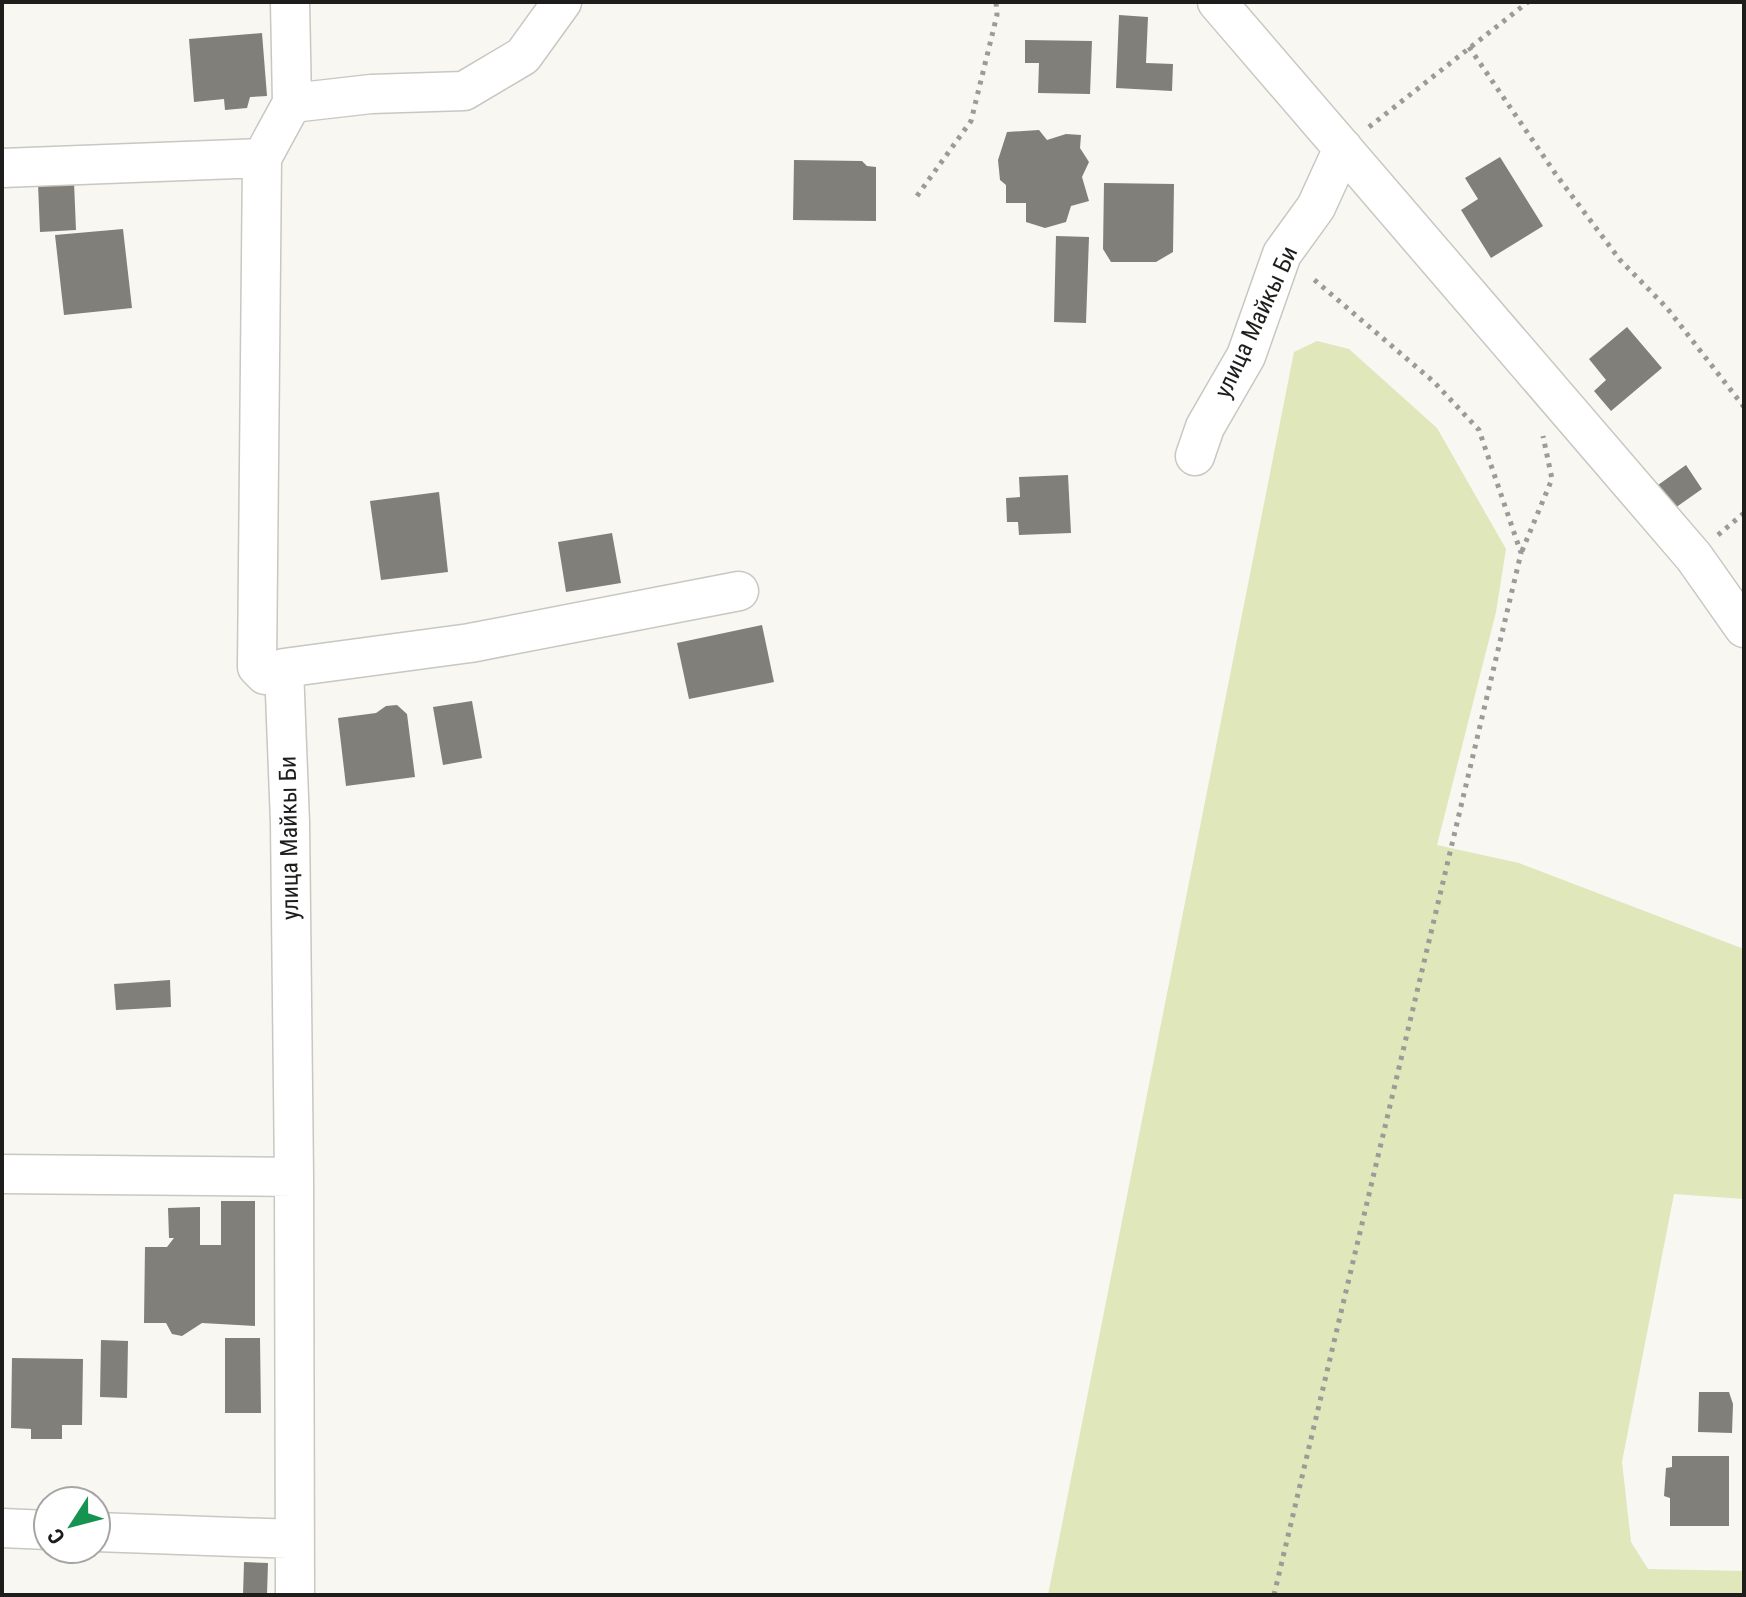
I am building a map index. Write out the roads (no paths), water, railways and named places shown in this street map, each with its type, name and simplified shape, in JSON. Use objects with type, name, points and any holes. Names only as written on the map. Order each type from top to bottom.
[{"type":"street","points":[[290,2],[292,103],[262,158],[257,667],[265,675],[284,675],[284,668],[470,643],[739,591]]},
{"type":"street","points":[[292,103],[371,94],[464,91],[523,56],[562,2]]},
{"type":"street","points":[[1217,2],[1694,557],[1744,628]]},
{"type":"street","name":"улица Майкы Би","points":[[1195,456],[1205,427],[1246,356],[1282,254],[1316,207],[1343,148]]},
{"type":"street","points":[[2,168],[262,158]]},
{"type":"street","name":"улица Майкы Би","points":[[284,675],[290,823],[295,1595]]},
{"type":"street","points":[[2,1174],[294,1177]]},
{"type":"street","points":[[2,1528],[32,1529]]},
{"type":"street","points":[[112,1533],[294,1539]]}]
